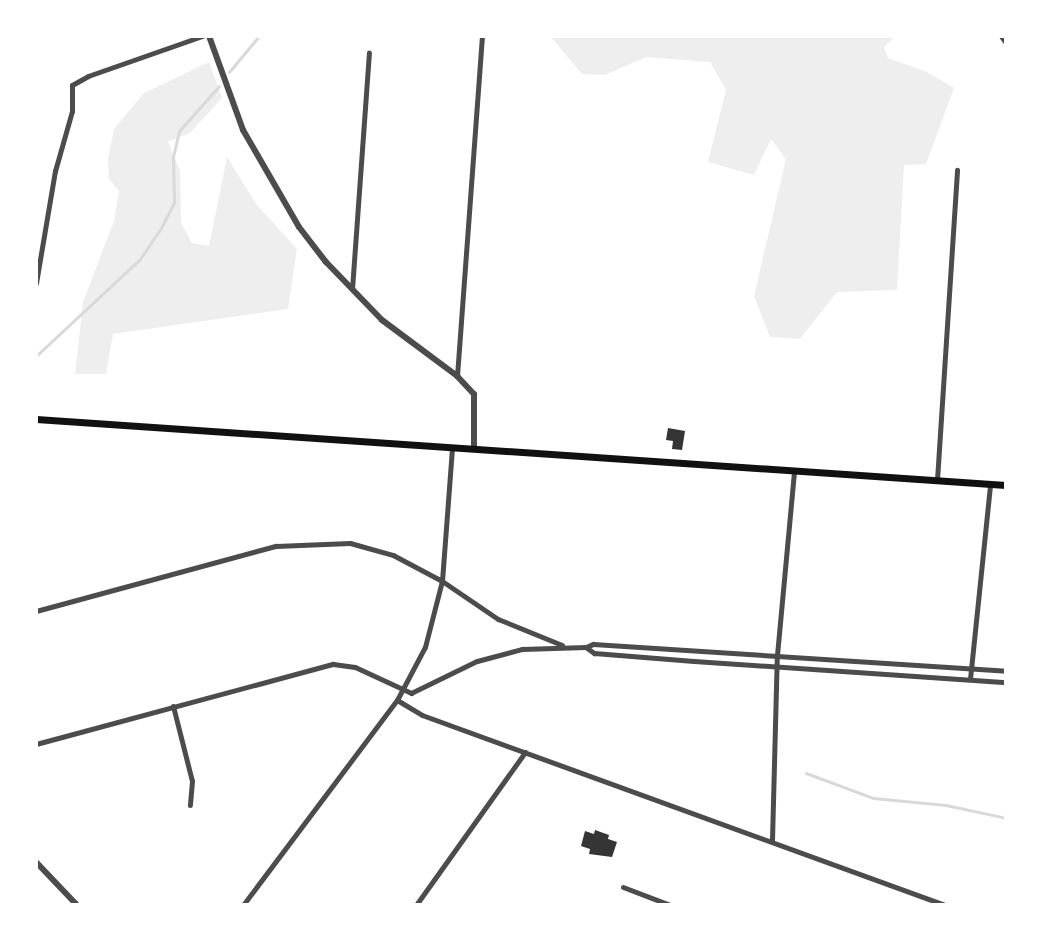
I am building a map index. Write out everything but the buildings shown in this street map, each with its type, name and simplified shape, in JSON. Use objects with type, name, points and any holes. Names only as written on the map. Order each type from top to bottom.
[{"type":"main road","points":[[36,419],[1006,485]]},
{"type":"street","points":[[36,283],[55,171],[72,111],[72,85],[88,76],[202,36]]},
{"type":"street","points":[[209,36],[243,130],[299,227],[352,290],[414,346],[457,376],[474,394],[474,448]]},
{"type":"street","points":[[457,376],[482,36]]},
{"type":"street","points":[[1001,36],[1006,43]]},
{"type":"street","points":[[352,290],[369,53]]},
{"type":"street","points":[[937,480],[957,170]]},
{"type":"street","points":[[243,905],[404,690],[431,634],[442,581],[452,447]]},
{"type":"street","points":[[772,841],[777,655],[794,470]]},
{"type":"street","points":[[970,679],[990,484]]},
{"type":"street","points":[[36,611],[259,551],[303,543],[374,548],[442,581],[505,623],[567,646]]},
{"type":"street","points":[[36,744],[333,664],[355,667],[411,693],[451,671],[493,655],[522,649],[586,647],[593,644],[1006,671]]},
{"type":"street","points":[[586,647],[594,653],[1006,682]]},
{"type":"street","points":[[397,700],[422,715],[945,905]]},
{"type":"street","points":[[173,706],[192,781],[190,805]]},
{"type":"street","points":[[416,905],[525,752]]},
{"type":"street","points":[[36,862],[77,905]]},
{"type":"street","points":[[623,887],[670,905]]},
{"type":"shaded area","points":[[550,36],[896,36],[884,47],[888,58],[927,72],[954,88],[926,164],[904,165],[897,290],[837,292],[800,339],[770,337],[754,296],[786,159],[771,139],[754,175],[708,162],[726,90],[710,62],[646,57],[605,75],[582,74]]},
{"type":"shaded area","points":[[209,62],[222,98],[189,134],[168,141],[180,171],[181,223],[192,243],[209,246],[227,157],[257,205],[297,249],[288,309],[113,334],[106,374],[75,374],[83,302],[114,221],[119,191],[109,179],[108,159],[114,129],[144,93]]},
{"type":"waterway","points":[[229,72],[259,36]]},
{"type":"waterway","points":[[36,356],[140,259],[174,203],[173,157],[179,131],[219,86]]},
{"type":"waterway","points":[[806,773],[873,798],[946,805],[1006,818]]}]
